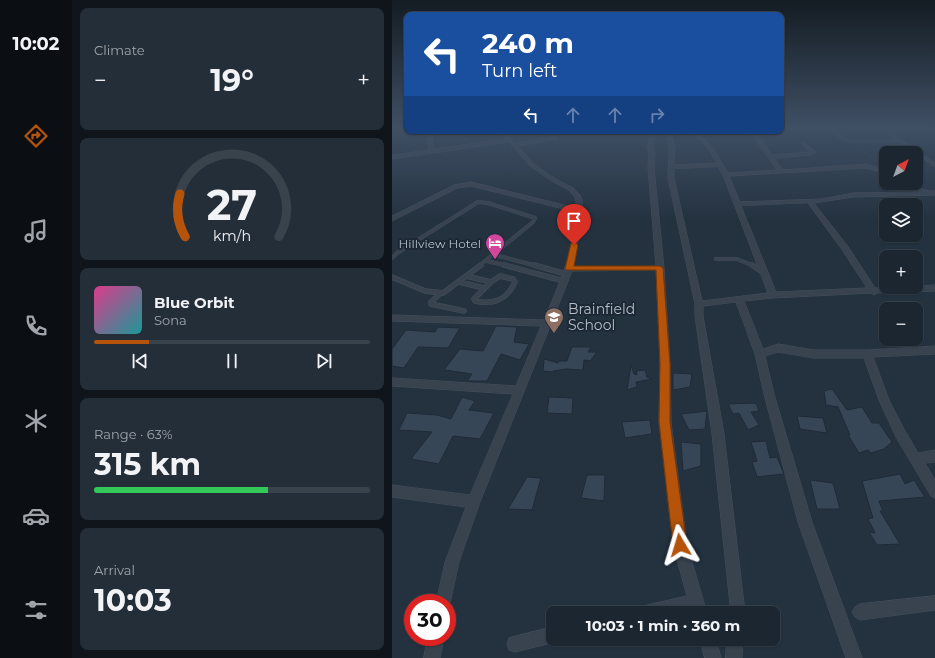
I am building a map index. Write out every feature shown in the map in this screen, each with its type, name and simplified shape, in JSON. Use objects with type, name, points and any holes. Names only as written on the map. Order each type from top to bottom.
[{"type":"street","points":[[446,594],[452,562],[474,502],[566,274],[579,221],[579,200],[571,189],[552,179],[526,159]]},
{"type":"street","points":[[652,159],[651,167],[660,268],[665,364],[665,422],[680,545],[696,606]]},
{"type":"street","points":[[671,159],[671,178],[699,304],[699,316],[718,434],[737,606]]},
{"type":"street","points":[[715,159],[726,175],[773,295]]},
{"type":"street","points":[[772,159],[781,171]]},
{"type":"street","points":[[672,167],[719,165]]},
{"type":"street","points":[[726,175],[866,166],[879,169]]},
{"type":"street","points":[[392,219],[456,186],[463,184],[484,186],[579,211]]},
{"type":"street","points":[[920,190],[924,192]]},
{"type":"street","points":[[738,204],[810,202],[853,195],[924,192],[935,193]]},
{"type":"street","points":[[810,202],[846,250],[874,292]]},
{"type":"street","points":[[566,274],[660,268]]},
{"type":"street","points":[[699,304],[773,295],[874,292],[935,288]]},
{"type":"street","points":[[739,300],[760,354],[769,394],[805,522],[854,658]]},
{"type":"street","points":[[392,318],[502,320],[547,323]]},
{"type":"street","points":[[760,354],[778,348],[814,354],[867,354],[935,350]]},
{"type":"street","points":[[867,354],[884,400],[900,433],[935,492]]},
{"type":"street","points":[[392,382],[520,390]]},
{"type":"street","points":[[915,459],[935,456]]},
{"type":"street","points":[[392,491],[474,502]]},
{"type":"street","points":[[860,612],[935,603]]},
{"type":"street","points":[[515,644],[546,637]]},
{"type":"street","points":[[432,658],[434,646]]},
{"type":"street","points":[[710,646],[713,658]]},
{"type":"street","points":[[734,658],[735,646]]},
{"type":"lane","points":[[392,258],[403,249],[478,202],[488,203],[534,217],[533,222],[495,255],[431,302],[431,304],[464,311]]},
{"type":"lane","points":[[495,255],[566,274]]},
{"type":"lane","points":[[716,259],[740,259],[746,261],[765,274]]},
{"type":"lane","points":[[487,261],[566,274]]},
{"type":"lane","points":[[466,276],[491,282]]},
{"type":"lane","points":[[500,276],[513,279],[515,282],[502,300],[493,304],[475,301],[474,299],[484,288],[500,276]]},
{"type":"lane","points":[[392,277],[399,281],[440,294]]},
{"type":"lane","points":[[459,282],[484,288]]},
{"type":"path","points":[[873,159],[876,162],[876,168]]},
{"type":"building","points":[[496,326],[517,327],[514,342],[529,344],[520,360],[501,354],[487,381],[467,381],[472,374],[444,370],[460,349],[483,351]]},
{"type":"building","points":[[438,327],[460,328],[448,348],[418,347],[404,368],[392,366],[392,349],[406,330],[435,332]]},
{"type":"building","points":[[572,347],[591,347],[588,352],[597,352],[590,361],[584,360],[583,370],[566,369],[553,372],[543,371],[544,359],[558,363],[559,361],[567,361]]},
{"type":"building","points":[[631,365],[634,374],[637,375],[636,371],[645,370],[647,377],[652,379],[636,382],[637,387],[627,390]]},
{"type":"building","points":[[673,373],[692,374],[690,387],[673,390]]},
{"type":"building","points":[[832,389],[847,410],[862,407],[872,423],[879,423],[892,442],[884,449],[871,453],[868,450],[859,453],[848,435],[850,435],[838,407],[826,405],[824,391]]},
{"type":"building","points":[[462,397],[475,401],[469,410],[494,413],[480,439],[453,436],[439,464],[411,459],[432,432],[399,430],[407,413],[437,415],[451,419]]},
{"type":"building","points":[[549,397],[573,398],[572,414],[547,413]]},
{"type":"building","points":[[756,403],[759,411],[751,412],[759,425],[748,430],[739,413],[733,414],[728,404]]},
{"type":"building","points":[[707,411],[705,429],[689,430],[681,414]]},
{"type":"building","points":[[797,416],[823,418],[827,433],[800,429]]},
{"type":"building","points":[[650,420],[652,434],[625,438],[622,422]]},
{"type":"building","points":[[766,441],[770,458],[777,457],[784,474],[757,477],[752,462],[757,461],[751,442]]},
{"type":"building","points":[[681,442],[701,444],[701,466],[683,471]]},
{"type":"building","points":[[900,474],[905,484],[914,480],[925,497],[879,501],[883,511],[880,511],[900,544],[877,545],[869,532],[875,533],[868,519],[873,518],[862,481]]},
{"type":"building","points":[[587,475],[605,475],[604,501],[581,498]]},
{"type":"building","points":[[527,477],[541,478],[532,510],[508,509]]},
{"type":"building","points":[[810,480],[833,483],[840,509],[817,509]]},
{"type":"place","name":"Hillview Hotel","points":[[495,260]]},
{"type":"place","name":"Brainfield School","points":[[554,334]]},
{"type":"route","points":[[574,245],[569,269],[660,268],[665,364],[665,422],[680,545]]}]
